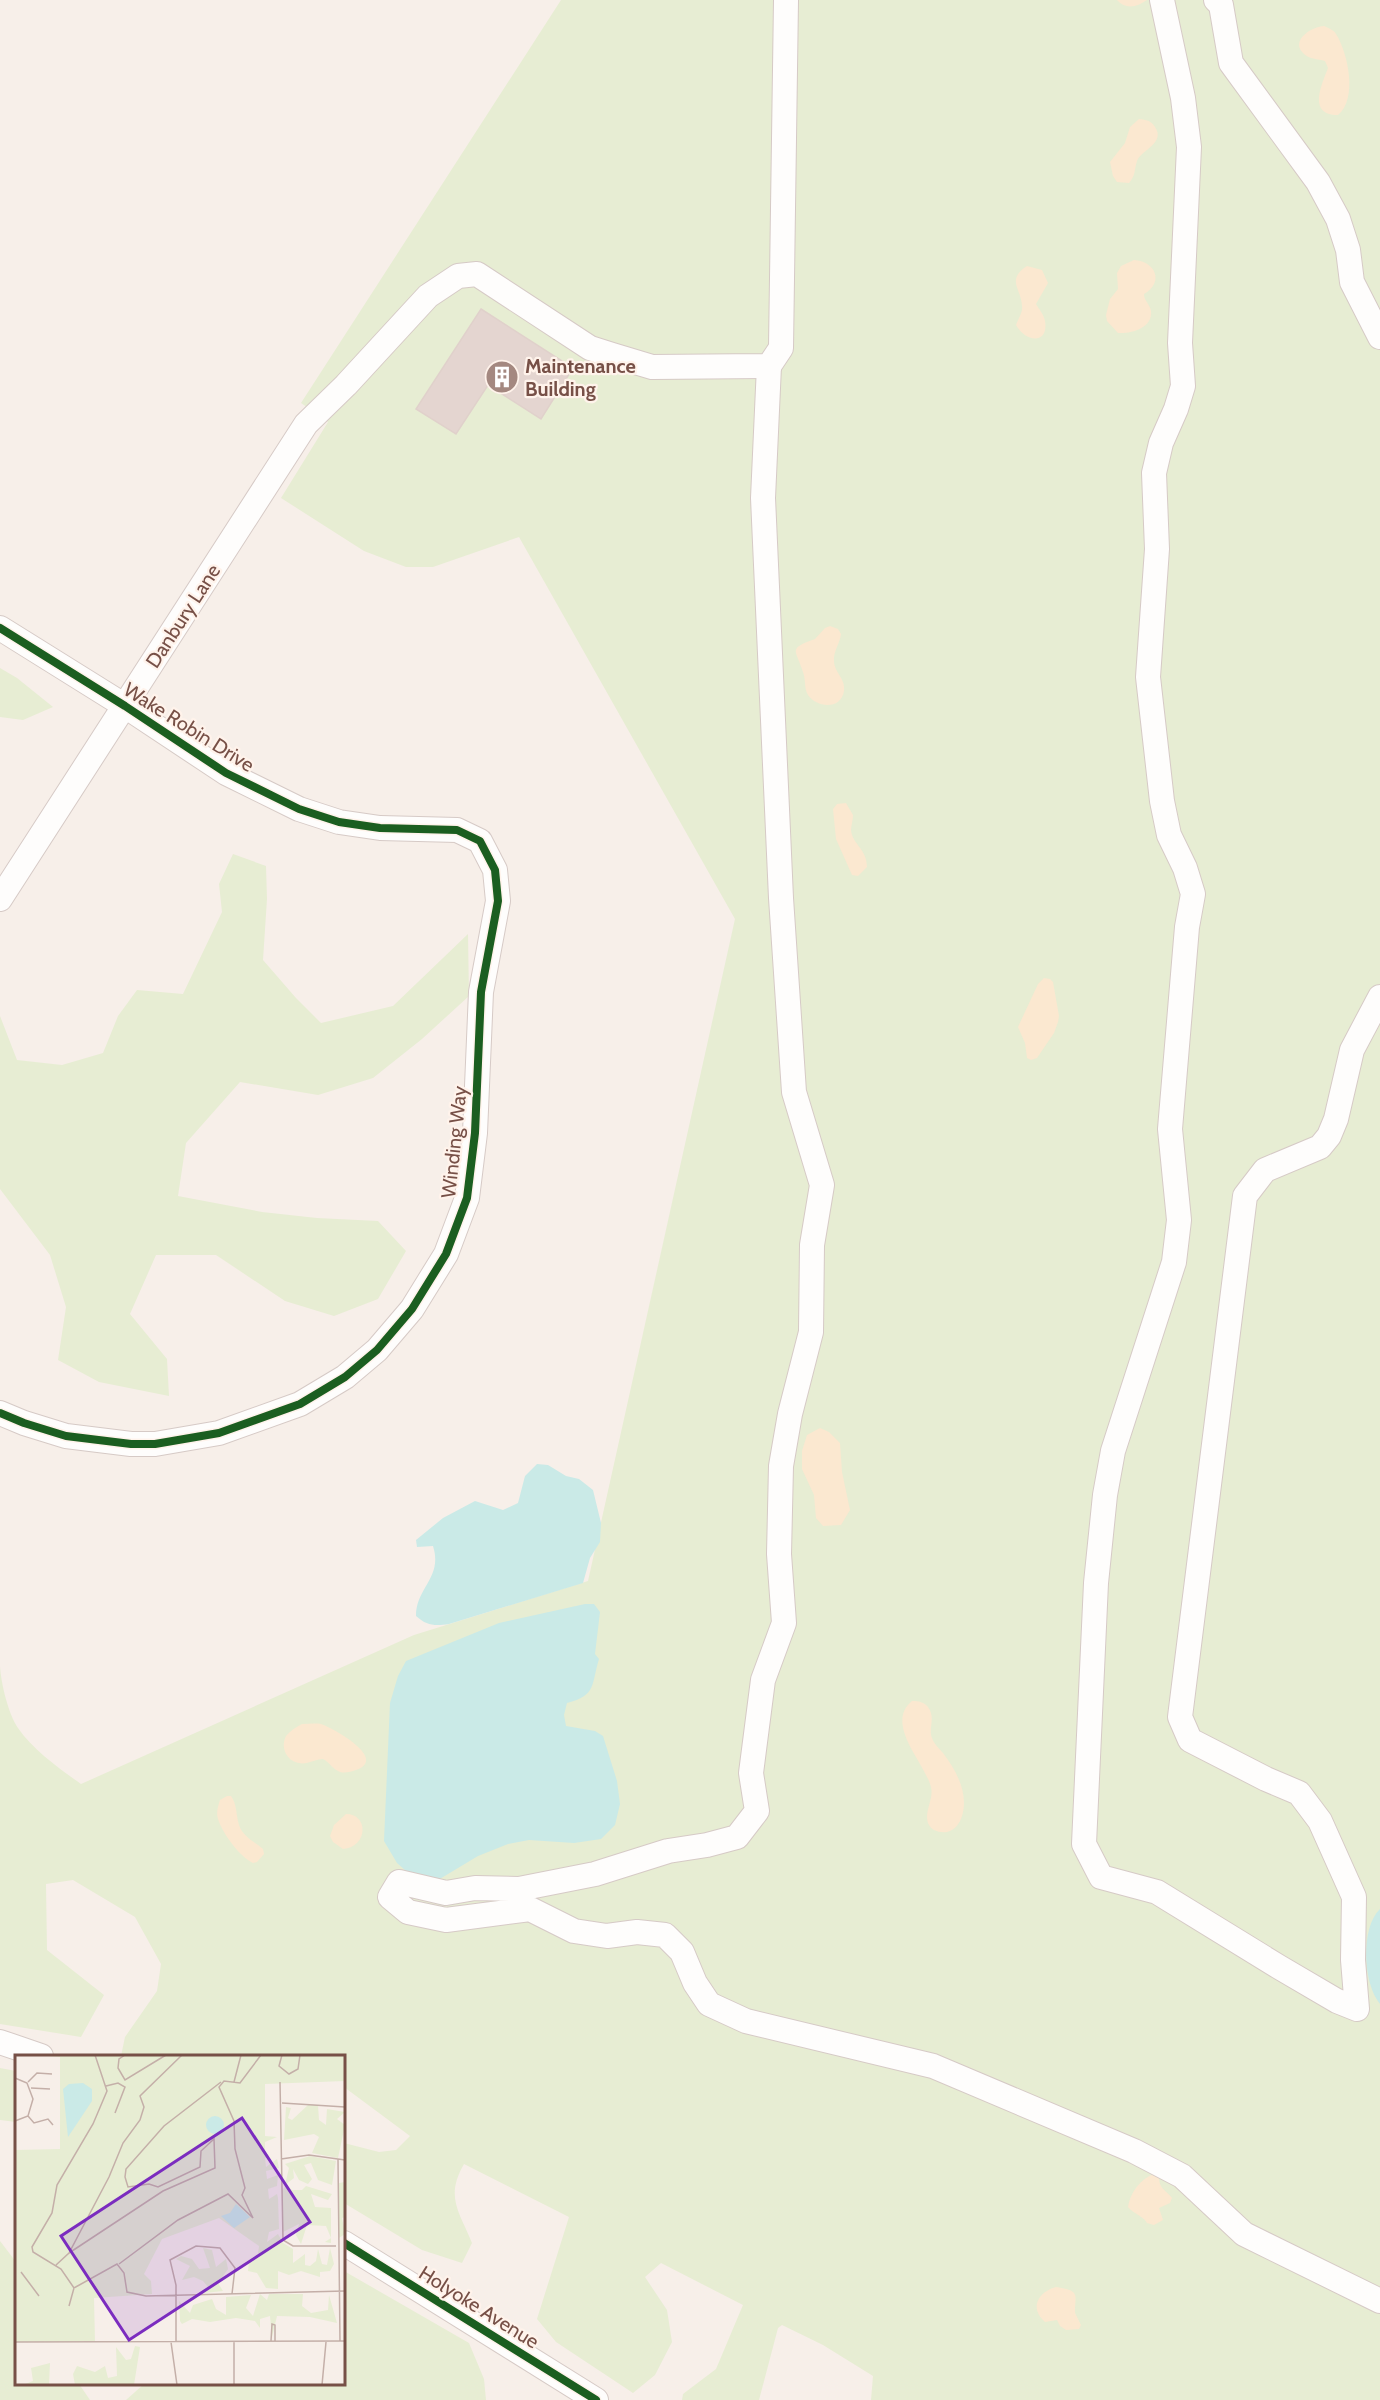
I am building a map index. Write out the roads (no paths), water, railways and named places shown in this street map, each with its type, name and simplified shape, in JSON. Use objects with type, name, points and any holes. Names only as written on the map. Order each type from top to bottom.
[{"type":"street","points":[[786,0],[781,348],[769,366],[763,498],[781,898],[794,1092],[822,1185],[812,1245],[811,1332],[790,1414],[781,1466],[779,1554],[784,1623],[763,1680],[751,1773],[757,1811],[737,1837],[707,1845],[668,1851],[596,1874],[519,1889],[475,1888],[446,1893],[399,1882],[390,1897],[408,1912],[446,1920],[530,1909],[574,1930],[607,1936],[637,1932],[666,1935],[682,1952],[695,1983],[709,2004],[746,2021],[933,2066],[1134,2151],[1182,2176],[1244,2235],[1380,2301]]},
{"type":"street","points":[[1161,0],[1183,98],[1190,147],[1180,344],[1182,386],[1176,409],[1161,443],[1154,473],[1157,549],[1148,677],[1162,801],[1169,835],[1185,868],[1192,894],[1187,927],[1170,1129],[1179,1220],[1174,1262],[1113,1451],[1105,1495],[1096,1582],[1084,1844],[1101,1877],[1157,1892],[1289,1973],[1337,2001],[1357,2009],[1353,1960],[1354,1897],[1320,1821],[1299,1793],[1266,1779],[1190,1740],[1180,1717],[1245,1196],[1265,1170],[1320,1147],[1329,1136],[1336,1119],[1352,1050],[1380,997]]},
{"type":"street","points":[[1216,0],[1221,5],[1231,63],[1318,182],[1338,219],[1348,250],[1352,282],[1380,337]]},
{"type":"street","name":"Danbury Lane","points":[[0,899],[306,424],[346,385],[428,296],[458,276],[477,274],[590,348],[652,367],[769,366]]},
{"type":"street","name":"Wake Robin Drive","points":[[0,628],[125,706],[226,773],[299,808],[339,822],[381,828],[457,830],[480,841],[495,870]]},
{"type":"street","name":"Winding Way","points":[[0,1413],[66,1436],[131,1444],[155,1444],[219,1433],[300,1404],[345,1377],[376,1350],[412,1309],[446,1254],[467,1198],[475,1133],[481,992],[498,901],[495,870]]},
{"type":"street","points":[[0,2042],[38,2055]]},
{"type":"street","name":"Holyoke Avenue","points":[[345,2244],[596,2400]]},
{"type":"water","points":[[537,1464],[548,1465],[566,1476],[579,1479],[593,1490],[601,1523],[600,1542],[590,1558],[583,1583],[449,1624],[431,1624],[416,1616],[420,1597],[435,1566],[435,1557],[433,1546],[417,1547],[416,1540],[443,1518],[475,1501],[503,1510],[518,1503],[525,1476]]},
{"type":"water","points":[[594,1604],[600,1612],[595,1654],[599,1659],[591,1688],[584,1696],[567,1703],[564,1715],[566,1726],[595,1731],[603,1736],[617,1781],[620,1804],[615,1825],[601,1839],[574,1843],[529,1840],[508,1844],[478,1856],[438,1880],[414,1878],[397,1863],[384,1841],[390,1703],[398,1676],[406,1661],[499,1623]]},
{"type":"water","points":[[1380,1909],[1380,2004],[1370,1983],[1366,1956],[1369,1929]]},
{"type":"place","name":"Maintenance Building","points":[[502,377]]}]
